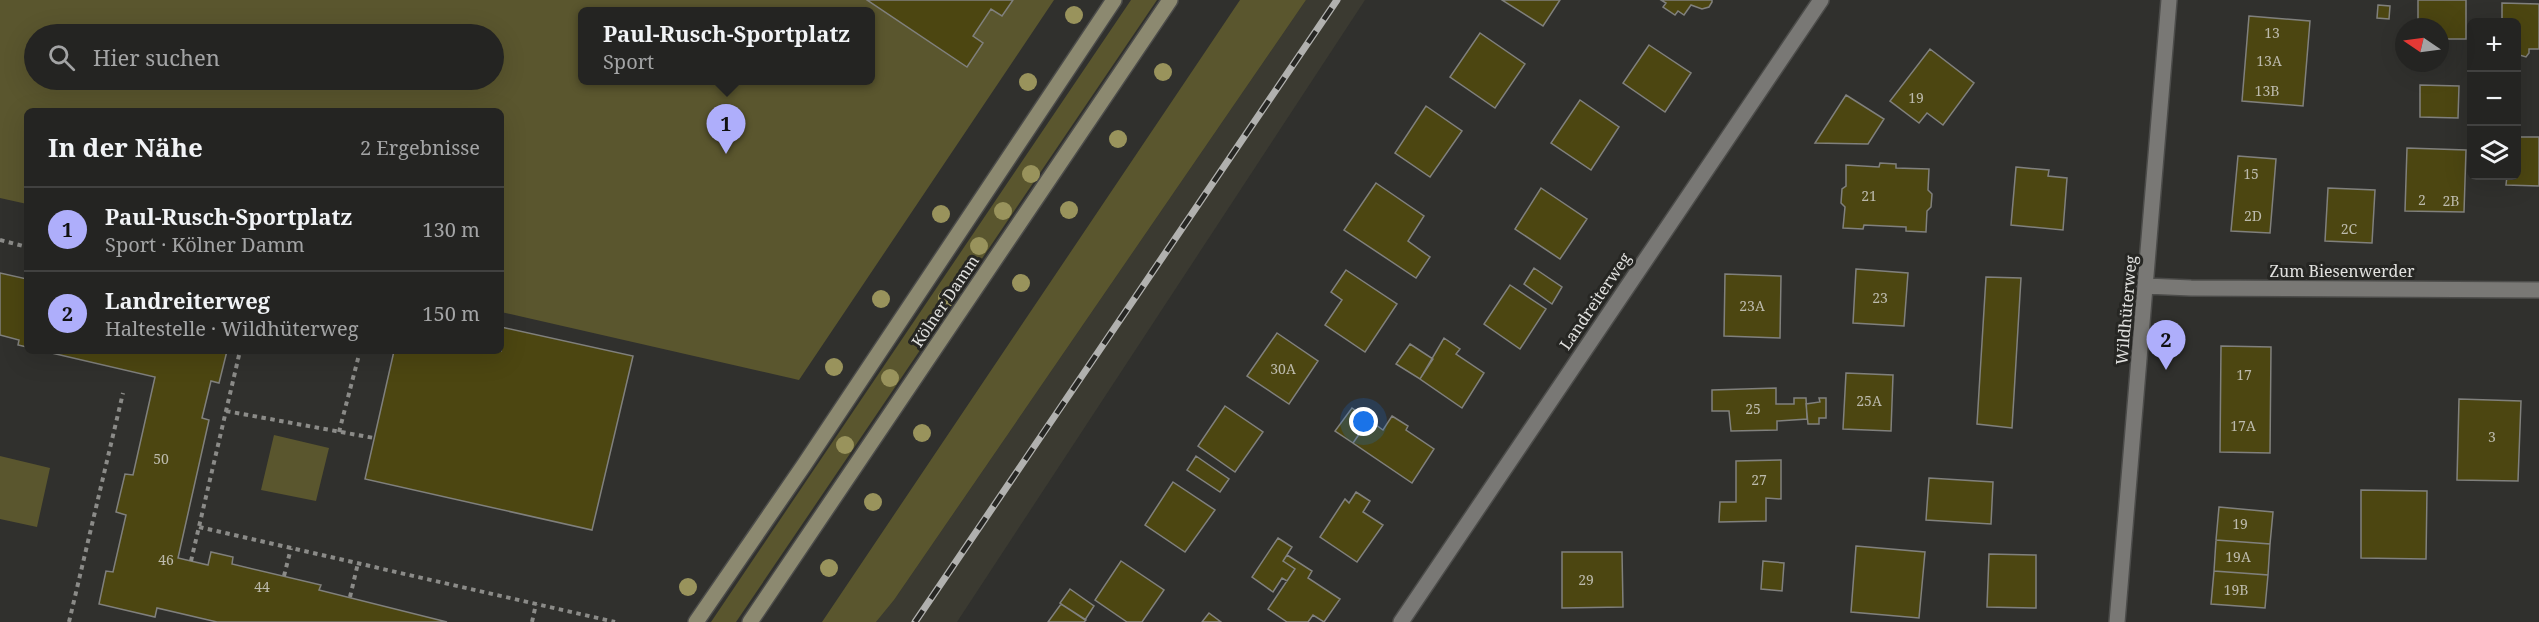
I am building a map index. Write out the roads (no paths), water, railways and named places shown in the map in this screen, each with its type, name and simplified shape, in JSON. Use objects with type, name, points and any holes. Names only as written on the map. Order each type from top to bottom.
[{"type":"street","name":"Kölner Damm","points":[[696,622],[804,465],[1114,0]]},
{"type":"street","name":"Kölner Damm","points":[[750,622],[1170,0]]},
{"type":"street","name":"Landreiterweg","points":[[1401,622],[1821,0]]},
{"type":"street","name":"Wildhüterweg","points":[[2117,622],[2169,0]]},
{"type":"street","name":"Zum Biesenwerder","points":[[2146,286],[2539,290]]},
{"type":"railway","points":[[915,622],[1337,0]]},
{"type":"place","name":"Paul-Rusch-Sportplatz","points":[[726,154]]},
{"type":"place","name":"Landreiterweg","points":[[2166,370]]}]
